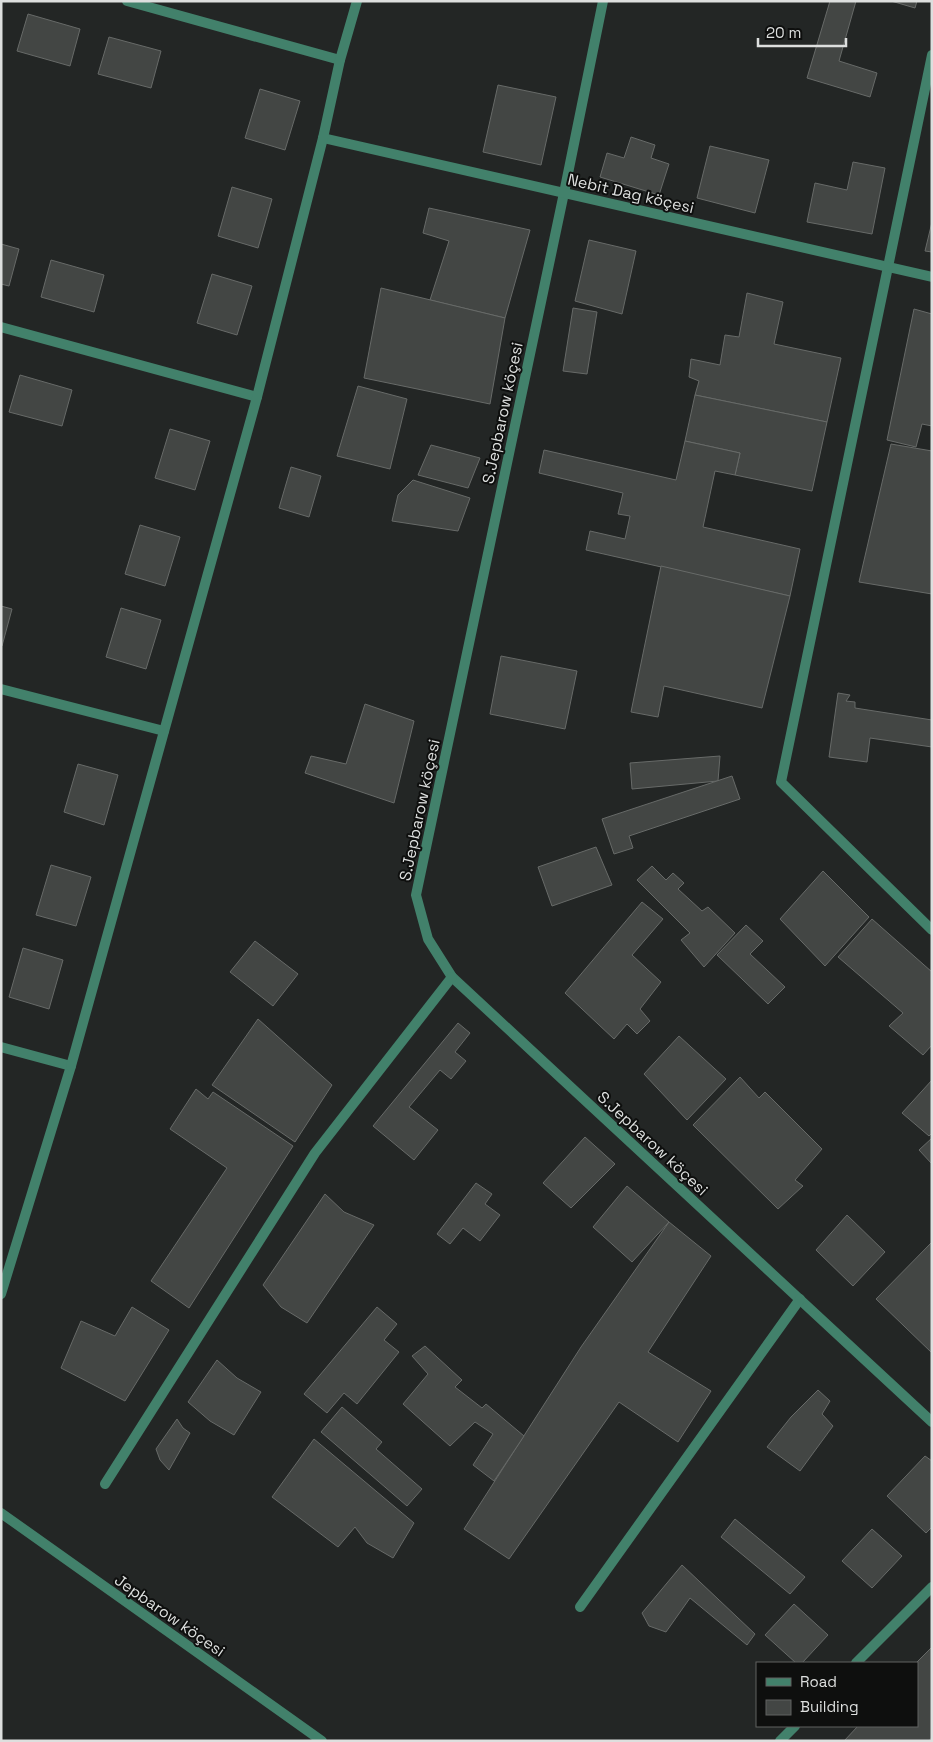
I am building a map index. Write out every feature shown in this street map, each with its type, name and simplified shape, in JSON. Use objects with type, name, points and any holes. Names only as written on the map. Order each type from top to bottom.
[{"type":"street","points":[[127,1],[340,60]]},
{"type":"street","points":[[1,1294],[71,1066],[257,397],[323,138],[340,60],[357,1]]},
{"type":"street","name":"S.Jepbarow köçesi","points":[[603,1],[416,895],[428,939],[452,977],[932,1422]]},
{"type":"street","points":[[932,55],[781,782],[932,930]]},
{"type":"street","name":"Nebit Dag köçesi","points":[[323,138],[932,277]]},
{"type":"street","points":[[1,327],[257,397]]},
{"type":"street","points":[[1,689],[164,731]]},
{"type":"street","points":[[104,1484],[315,1153],[452,977]]},
{"type":"street","points":[[1,1047],[71,1066]]},
{"type":"street","points":[[580,1607],[800,1300]]},
{"type":"street","name":"Jepbarow köçesi","points":[[1,1513],[322,1741]]},
{"type":"street","points":[[857,1662],[932,1587]]},
{"type":"street","points":[[780,1741],[794,1727]]},
{"type":"building","points":[[830,1],[856,1],[839,61],[877,73],[870,97],[807,78]]},
{"type":"building","points":[[891,1],[917,1],[915,8]]},
{"type":"building","points":[[28,14],[80,29],[70,66],[17,51]]},
{"type":"building","points":[[109,37],[161,51],[151,88],[98,74]]},
{"type":"building","points":[[498,85],[556,97],[541,165],[483,152]]},
{"type":"building","points":[[260,89],[300,101],[285,150],[245,138]]},
{"type":"building","points":[[631,137],[655,145],[651,158],[669,164],[659,195],[600,177],[607,153],[624,158]]},
{"type":"building","points":[[710,146],[769,160],[755,213],[697,198]]},
{"type":"building","points":[[853,162],[885,168],[872,234],[807,222],[815,183],[847,190]]},
{"type":"building","points":[[232,187],[272,199],[258,248],[218,236]]},
{"type":"building","points":[[429,208],[530,230],[505,318],[430,300],[449,241],[423,233]]},
{"type":"building","points":[[932,222],[932,252],[925,251]]},
{"type":"building","points":[[589,240],[636,251],[622,314],[575,301]]},
{"type":"building","points":[[1,244],[19,249],[9,286],[1,284]]},
{"type":"building","points":[[51,260],[104,275],[94,312],[41,297]]},
{"type":"building","points":[[212,274],[252,286],[237,335],[197,323]]},
{"type":"building","points":[[381,288],[505,318],[490,404],[364,378]]},
{"type":"building","points":[[747,293],[783,302],[774,344],[841,358],[827,422],[695,395],[699,381],[689,377],[691,359],[720,365],[725,335],[739,337]]},
{"type":"building","points":[[573,308],[597,312],[587,374],[563,371]]},
{"type":"building","points":[[914,309],[932,314],[932,426],[922,424],[916,447],[887,440]]},
{"type":"building","points":[[20,375],[72,390],[62,426],[9,412]]},
{"type":"building","points":[[358,386],[407,399],[390,469],[337,456]]},
{"type":"building","points":[[695,395],[827,422],[812,491],[735,475],[740,453],[685,441]]},
{"type":"building","points":[[170,429],[210,441],[195,490],[155,478]]},
{"type":"building","points":[[685,441],[740,453],[735,475],[715,471],[703,527],[800,549],[790,596],[586,550],[590,531],[625,539],[630,516],[618,514],[623,493],[539,473],[544,450],[676,480]]},
{"type":"building","points":[[891,444],[932,451],[932,594],[859,582]]},
{"type":"building","points":[[431,445],[480,458],[468,488],[418,475]]},
{"type":"building","points":[[291,467],[321,476],[309,517],[279,508]]},
{"type":"building","points":[[413,480],[470,498],[458,531],[392,521],[398,495]]},
{"type":"building","points":[[140,525],[180,537],[165,586],[125,574]]},
{"type":"building","points":[[661,566],[790,596],[762,708],[664,686],[658,717],[631,712]]},
{"type":"building","points":[[1,606],[12,609],[2,646],[1,646]]},
{"type":"building","points":[[121,608],[161,620],[146,669],[106,657]]},
{"type":"building","points":[[501,656],[577,671],[565,729],[490,714]]},
{"type":"building","points":[[838,693],[850,695],[846,701],[855,702],[855,708],[932,720],[932,747],[870,738],[867,762],[829,757]]},
{"type":"building","points":[[365,704],[414,721],[394,803],[305,773],[311,756],[346,764]]},
{"type":"building","points":[[720,756],[718,781],[632,789],[630,763]]},
{"type":"building","points":[[78,764],[118,775],[104,825],[64,812]]},
{"type":"building","points":[[732,776],[740,799],[629,836],[633,848],[614,854],[602,819]]},
{"type":"building","points":[[596,847],[612,885],[552,906],[538,867]]},
{"type":"building","points":[[51,865],[91,877],[76,926],[36,915]]},
{"type":"building","points":[[652,866],[666,880],[673,873],[684,883],[678,889],[702,911],[708,907],[735,933],[704,967],[681,940],[690,933],[637,880]]},
{"type":"building","points":[[823,871],[869,917],[825,966],[780,919]]},
{"type":"building","points":[[642,902],[663,919],[632,955],[661,982],[640,1009],[650,1021],[637,1034],[627,1024],[614,1039],[565,993]]},
{"type":"building","points":[[872,919],[932,972],[932,1045],[923,1055],[889,1026],[903,1013],[838,957]]},
{"type":"building","points":[[746,925],[763,941],[750,954],[785,987],[768,1004],[717,955]]},
{"type":"building","points":[[255,941],[298,974],[273,1006],[230,972]]},
{"type":"building","points":[[23,948],[63,960],[49,1009],[9,997]]},
{"type":"building","points":[[258,1019],[332,1085],[295,1142],[212,1085]]},
{"type":"building","points":[[458,1023],[470,1033],[455,1052],[466,1061],[451,1079],[440,1070],[409,1107],[438,1130],[414,1160],[373,1126]]},
{"type":"building","points":[[679,1036],[726,1079],[687,1120],[644,1074]]},
{"type":"building","points":[[740,1077],[759,1098],[765,1092],[822,1149],[795,1180],[803,1186],[778,1209],[693,1125]]},
{"type":"building","points":[[932,1080],[932,1133],[929,1136],[902,1113]]},
{"type":"building","points":[[196,1089],[208,1099],[213,1092],[293,1146],[189,1308],[151,1281],[227,1168],[170,1129]]},
{"type":"building","points":[[585,1137],[615,1164],[571,1208],[543,1183]]},
{"type":"building","points":[[932,1138],[932,1164],[919,1150]]},
{"type":"building","points":[[476,1183],[492,1194],[485,1204],[500,1215],[480,1241],[463,1228],[450,1244],[437,1234]]},
{"type":"building","points":[[627,1186],[669,1222],[632,1262],[593,1227]]},
{"type":"building","points":[[325,1194],[344,1212],[374,1225],[307,1323],[281,1307],[263,1285]]},
{"type":"building","points":[[847,1215],[885,1252],[853,1286],[816,1250]]},
{"type":"building","points":[[669,1222],[711,1256],[648,1352],[711,1391],[678,1442],[619,1402],[509,1559],[464,1529],[581,1347]]},
{"type":"building","points":[[932,1242],[932,1353],[876,1299]]},
{"type":"building","points":[[132,1307],[169,1330],[125,1401],[61,1368],[81,1321],[115,1336]]},
{"type":"building","points":[[377,1307],[397,1324],[384,1340],[399,1352],[357,1404],[344,1393],[327,1413],[304,1394]]},
{"type":"building","points":[[425,1346],[462,1380],[455,1387],[482,1408],[486,1404],[524,1436],[494,1481],[473,1465],[493,1434],[475,1422],[450,1446],[403,1404],[428,1374],[412,1356]]},
{"type":"building","points":[[217,1360],[237,1378],[261,1392],[234,1435],[210,1421],[188,1402]]},
{"type":"building","points":[[818,1390],[830,1401],[822,1414],[833,1426],[800,1471],[767,1447],[791,1417]]},
{"type":"building","points":[[342,1407],[382,1442],[376,1449],[422,1489],[407,1506],[321,1432]]},
{"type":"building","points":[[177,1419],[183,1428],[190,1433],[169,1470],[160,1460],[156,1449]]},
{"type":"building","points":[[314,1439],[414,1523],[393,1558],[367,1543],[355,1527],[338,1547],[272,1497]]},
{"type":"building","points":[[925,1456],[932,1461],[932,1527],[926,1533],[887,1496]]},
{"type":"building","points":[[735,1519],[805,1577],[790,1594],[721,1537]]},
{"type":"building","points":[[872,1529],[902,1556],[872,1588],[842,1561]]},
{"type":"building","points":[[682,1565],[755,1634],[747,1645],[690,1598],[666,1632],[649,1626],[642,1613]]},
{"type":"building","points":[[794,1604],[828,1635],[803,1662],[795,1662],[765,1635]]},
{"type":"building","points":[[932,1647],[932,1737],[929,1741],[844,1741],[857,1727],[918,1727],[917,1662]]}]
